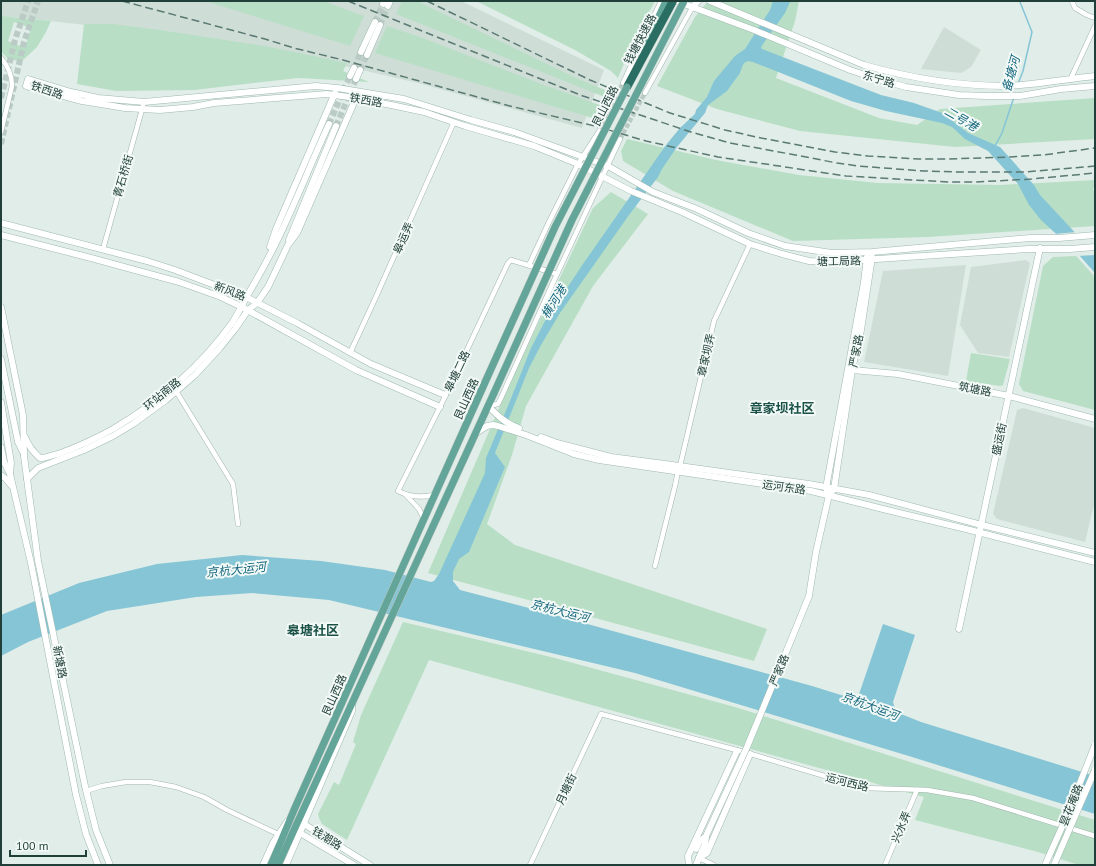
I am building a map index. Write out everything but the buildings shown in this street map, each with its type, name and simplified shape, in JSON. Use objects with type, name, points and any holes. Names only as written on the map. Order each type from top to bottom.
[{"type":"highway","name":"钱塘快速路","points":[[625,85],[674,1]]},
{"type":"main road","name":"艮山西路","points":[[278,865],[294,810],[402,570],[434,495],[555,227],[666,1]]},
{"type":"main road","name":"东宁路","points":[[674,1],[754,30],[770,38],[850,70],[906,87],[959,95],[1020,96],[1061,89],[1095,86]]},
{"type":"main road","name":"艮山西路","points":[[271,865],[284,844],[352,703],[572,220],[684,1]]},
{"type":"main road","points":[[692,8],[698,1]]},
{"type":"main road","name":"东宁路","points":[[710,1],[864,65],[931,80],[968,85],[1007,86],[1095,76]]},
{"type":"main road","points":[[364,53],[378,23]]},
{"type":"main road","points":[[353,77],[357,69]]},
{"type":"main road","name":"铁西路","points":[[578,164],[534,146],[424,112],[356,98],[327,94],[214,103],[193,107],[160,110],[143,106],[71,92],[28,79],[26,86],[101,105],[143,106],[316,86],[337,88],[404,99],[514,132],[582,157]]},
{"type":"main road","name":"环站南路","points":[[266,262],[276,229],[337,88]]},
{"type":"main road","name":"环站南路","points":[[24,433],[31,449],[37,456],[42,458],[82,444],[130,419],[164,394],[200,361],[245,309],[257,303],[268,288],[288,245],[297,233],[356,98]]},
{"type":"main road","name":"环站南路","points":[[27,479],[38,468],[76,454],[122,430],[152,411],[195,375],[212,357],[235,329],[245,309],[246,297],[276,243],[332,125],[280,264]]},
{"type":"main road","name":"塘工局路","points":[[582,157],[608,166],[652,192],[696,209],[748,233],[785,246],[832,253],[870,252],[1095,235]]},
{"type":"main road","name":"塘工局路","points":[[578,164],[631,191],[682,212],[750,244],[809,261],[831,262],[1040,248],[1070,249],[1094,247]]},
{"type":"main road","name":"新风路","points":[[1,223],[147,261],[181,272],[246,297],[371,364],[445,395]]},
{"type":"main road","name":"新风路","points":[[1,235],[179,282],[221,297],[356,370],[440,407]]},
{"type":"main road","name":"盛运街","points":[[959,629],[1040,248]]},
{"type":"main road","name":"严家路","points":[[696,865],[705,844],[706,836],[747,747],[809,596],[816,552],[829,495],[834,489],[852,370],[860,330],[870,252]]},
{"type":"main road","name":"严家路","points":[[826,488],[869,260]]},
{"type":"main road","name":"新塘路","points":[[1,307],[23,415],[24,456],[38,562],[86,791],[96,830],[110,865]]},
{"type":"main road","name":"新塘路","points":[[1,359],[18,442],[24,456]]},
{"type":"main road","name":"筑塘路","points":[[852,370],[898,374],[1009,396],[1095,419]]},
{"type":"main road","points":[[405,392],[410,380]]},
{"type":"main road","name":"新塘路","points":[[1,402],[11,463],[10,474]]},
{"type":"main road","name":"运河东路","points":[[488,406],[509,427]]},
{"type":"main road","name":"运河东路","points":[[475,434],[487,426],[493,425],[509,427],[595,454],[811,491],[980,532],[1095,562]]},
{"type":"main road","name":"新塘路","points":[[1,447],[4,462],[10,474],[31,563],[48,644],[54,687],[76,795],[86,834],[98,865]]},
{"type":"main road","name":"运河东路","points":[[679,469],[869,495],[981,525],[1095,553]]},
{"type":"main road","points":[[1,475],[13,488]]},
{"type":"main road","points":[[826,488],[829,495]]},
{"type":"main road","name":"艮山西路","points":[[286,865],[352,711],[352,703]]},
{"type":"main road","name":"昙花庵路","points":[[1045,865],[1066,818],[1095,745]]},
{"type":"main road","name":"严家路","points":[[689,865],[688,856],[737,750]]},
{"type":"main road","name":"严家路","points":[[699,858],[707,853],[750,754]]},
{"type":"main road","name":"昙花庵路","points":[[1054,865],[1095,770]]},
{"type":"main road","name":"艮山西路","points":[[263,865],[273,842],[294,810]]},
{"type":"main road","name":"钱潮路","points":[[304,824],[370,865]]},
{"type":"main road","name":"钱潮路","points":[[300,833],[354,865]]},
{"type":"main road","name":"严家路","points":[[689,865],[699,842],[706,836]]},
{"type":"street","name":"艮山西路","points":[[625,85],[661,1]]},
{"type":"street","points":[[1072,1],[1075,8],[1095,18]]},
{"type":"street","points":[[645,93],[692,8]]},
{"type":"street","points":[[1072,78],[1095,26]]},
{"type":"street","points":[[1,58],[9,70],[12,79],[12,86],[1,132]]},
{"type":"street","name":"青石桥街","points":[[103,249],[143,106]]},
{"type":"street","name":"皋运弄","points":[[350,353],[454,122]]},
{"type":"street","name":"艮山西路","points":[[529,265],[578,164],[600,130]]},
{"type":"street","name":"艮山西路","points":[[488,406],[498,404],[501,398],[620,139]]},
{"type":"street","name":"章家坝弄","points":[[655,566],[714,321],[750,244]]},
{"type":"street","name":"皋塘二路","points":[[406,495],[398,491],[440,407],[508,263],[511,260],[529,265]]},
{"type":"street","points":[[529,265],[557,274]]},
{"type":"street","points":[[176,392],[233,484],[238,524]]},
{"type":"street","points":[[406,495],[425,497],[434,495]]},
{"type":"street","points":[[406,495],[419,509],[424,519]]},
{"type":"street","name":"运河西路","points":[[601,714],[737,750],[865,788],[927,790],[973,798],[1095,836]]},
{"type":"street","name":"月塘街","points":[[530,865],[601,714]]},
{"type":"street","points":[[86,791],[102,786],[126,782],[150,782],[176,787],[204,797],[227,810],[278,834]]},
{"type":"street","name":"兴水弄","points":[[885,865],[917,790]]},
{"type":"street","points":[[699,858],[714,865]]},
{"type":"shaded area","points":[[1,1],[461,1],[604,70],[582,128],[418,83],[258,46],[15,17],[1,23]]},
{"type":"shaded area","points":[[944,27],[981,50],[971,67],[961,73],[921,69]]},
{"type":"shaded area","points":[[1026,260],[1030,263],[1009,357],[978,353],[960,325],[971,267]]},
{"type":"shaded area","points":[[966,265],[948,376],[864,362],[883,271]]},
{"type":"shaded area","points":[[1023,408],[1095,428],[1095,501],[1085,542],[997,519],[993,514],[1017,410]]},
{"type":"green space","points":[[205,1],[323,1],[364,16],[350,46]]},
{"type":"green space","points":[[402,1],[417,1],[576,78],[610,92],[607,98],[396,14]]},
{"type":"green space","points":[[476,1],[653,1],[654,3],[635,37],[618,78],[611,71],[575,50]]},
{"type":"green space","points":[[708,1],[799,1],[795,21],[776,78],[879,118],[917,125],[940,109],[1095,98],[1095,139],[955,147],[800,131],[717,109],[657,86],[695,17]]},
{"type":"green space","points":[[1,16],[51,21],[37,47],[24,59],[18,61],[8,59],[1,51]],"holes":[[[14,22],[31,28],[25,48],[8,41]]]},
{"type":"green space","points":[[84,24],[113,24],[270,47],[347,63],[343,71],[369,82],[298,78],[194,90],[116,91],[77,84]]},
{"type":"green space","points":[[387,26],[423,38],[605,107],[599,120],[375,53]]},
{"type":"green space","points":[[627,139],[716,160],[799,175],[878,183],[1000,185],[1095,180],[1095,188],[1093,188],[1095,196],[1095,226],[928,237],[793,241],[673,191],[623,161],[621,151]]},
{"type":"green space","points":[[611,192],[648,214],[593,286],[526,406],[512,455],[487,524],[515,545],[767,629],[754,661],[428,573],[509,385],[593,208]]},
{"type":"green space","points":[[1076,256],[1095,277],[1095,410],[1023,391],[1019,384],[1043,266],[1053,257]]},
{"type":"green space","points":[[971,353],[1010,359],[1003,385],[1000,386],[966,381]]},
{"type":"green space","points":[[403,622],[555,658],[735,707],[1095,820],[1095,865],[1079,865],[1038,852],[915,820],[924,797],[429,660],[347,840],[322,824],[318,814],[334,782],[339,785],[356,744],[353,742],[361,715]]},
{"type":"water","name":"京杭大运河","points":[[773,1],[790,2],[785,13],[761,47],[762,49],[881,95],[914,103],[942,113],[968,133],[1000,147],[1034,185],[1040,195],[1095,254],[1095,273],[1079,255],[1041,220],[1029,205],[1018,184],[988,151],[965,139],[952,127],[942,123],[886,111],[851,101],[748,61],[744,63],[740,73],[727,91],[708,105],[705,113],[677,147],[658,177],[629,215],[560,313],[541,345],[529,368],[495,453],[505,467],[469,552],[459,559],[453,572],[453,581],[460,590],[812,686],[857,700],[883,624],[915,635],[893,702],[896,712],[921,722],[1095,776],[1095,814],[635,673],[329,600],[252,593],[196,597],[107,611],[28,642],[1,656],[1,615],[79,583],[157,564],[242,555],[321,561],[385,570],[431,582],[434,581],[439,574],[485,473],[486,458],[531,348],[545,321],[666,145],[680,128],[695,114],[696,110],[707,97],[714,81],[735,56],[745,49],[770,10]]},
{"type":"pier","points":[[1077,232],[1095,251],[1095,255],[1077,256],[1054,234]]},
{"type":"waterway","name":"备塘河","points":[[1018,84],[1023,71],[1032,32],[1020,2]]},
{"type":"waterway","name":"备塘河","points":[[995,146],[1002,133],[1014,97]]},
{"type":"tunnel","points":[[1,98],[15,40],[28,1]]},
{"type":"tunnel","points":[[1,144],[24,42],[38,1]]},
{"type":"tunnel","points":[[375,22],[383,4]]},
{"type":"tunnel","points":[[380,25],[388,6]]},
{"type":"tunnel","points":[[354,68],[361,52]]},
{"type":"tunnel","points":[[360,70],[367,55]]},
{"type":"tunnel","points":[[329,124],[350,76]]},
{"type":"tunnel","points":[[336,126],[356,79]]},
{"type":"tunnel","points":[[600,130],[623,83]]},
{"type":"tunnel","points":[[620,139],[645,93]]},
{"type":"railway","points":[[122,1],[510,106],[595,126],[646,141],[718,157],[846,176],[948,182],[1032,179],[1095,173]]},
{"type":"railway","points":[[348,1],[583,96],[691,132],[730,143],[837,163],[924,171],[1025,172],[1095,166]]},
{"type":"railway","points":[[427,1],[590,80],[670,113],[725,130],[761,138],[835,152],[868,156],[919,159],[1043,155],[1095,148]]},
{"type":"district","name":"章家坝社区","points":[[782,408]]},
{"type":"district","name":"皋塘社区","points":[[313,630]]},
{"type":"water label","name":"二号港","points":[[961,119]]},
{"type":"water label","name":"横河港","points":[[554,302]]}]
